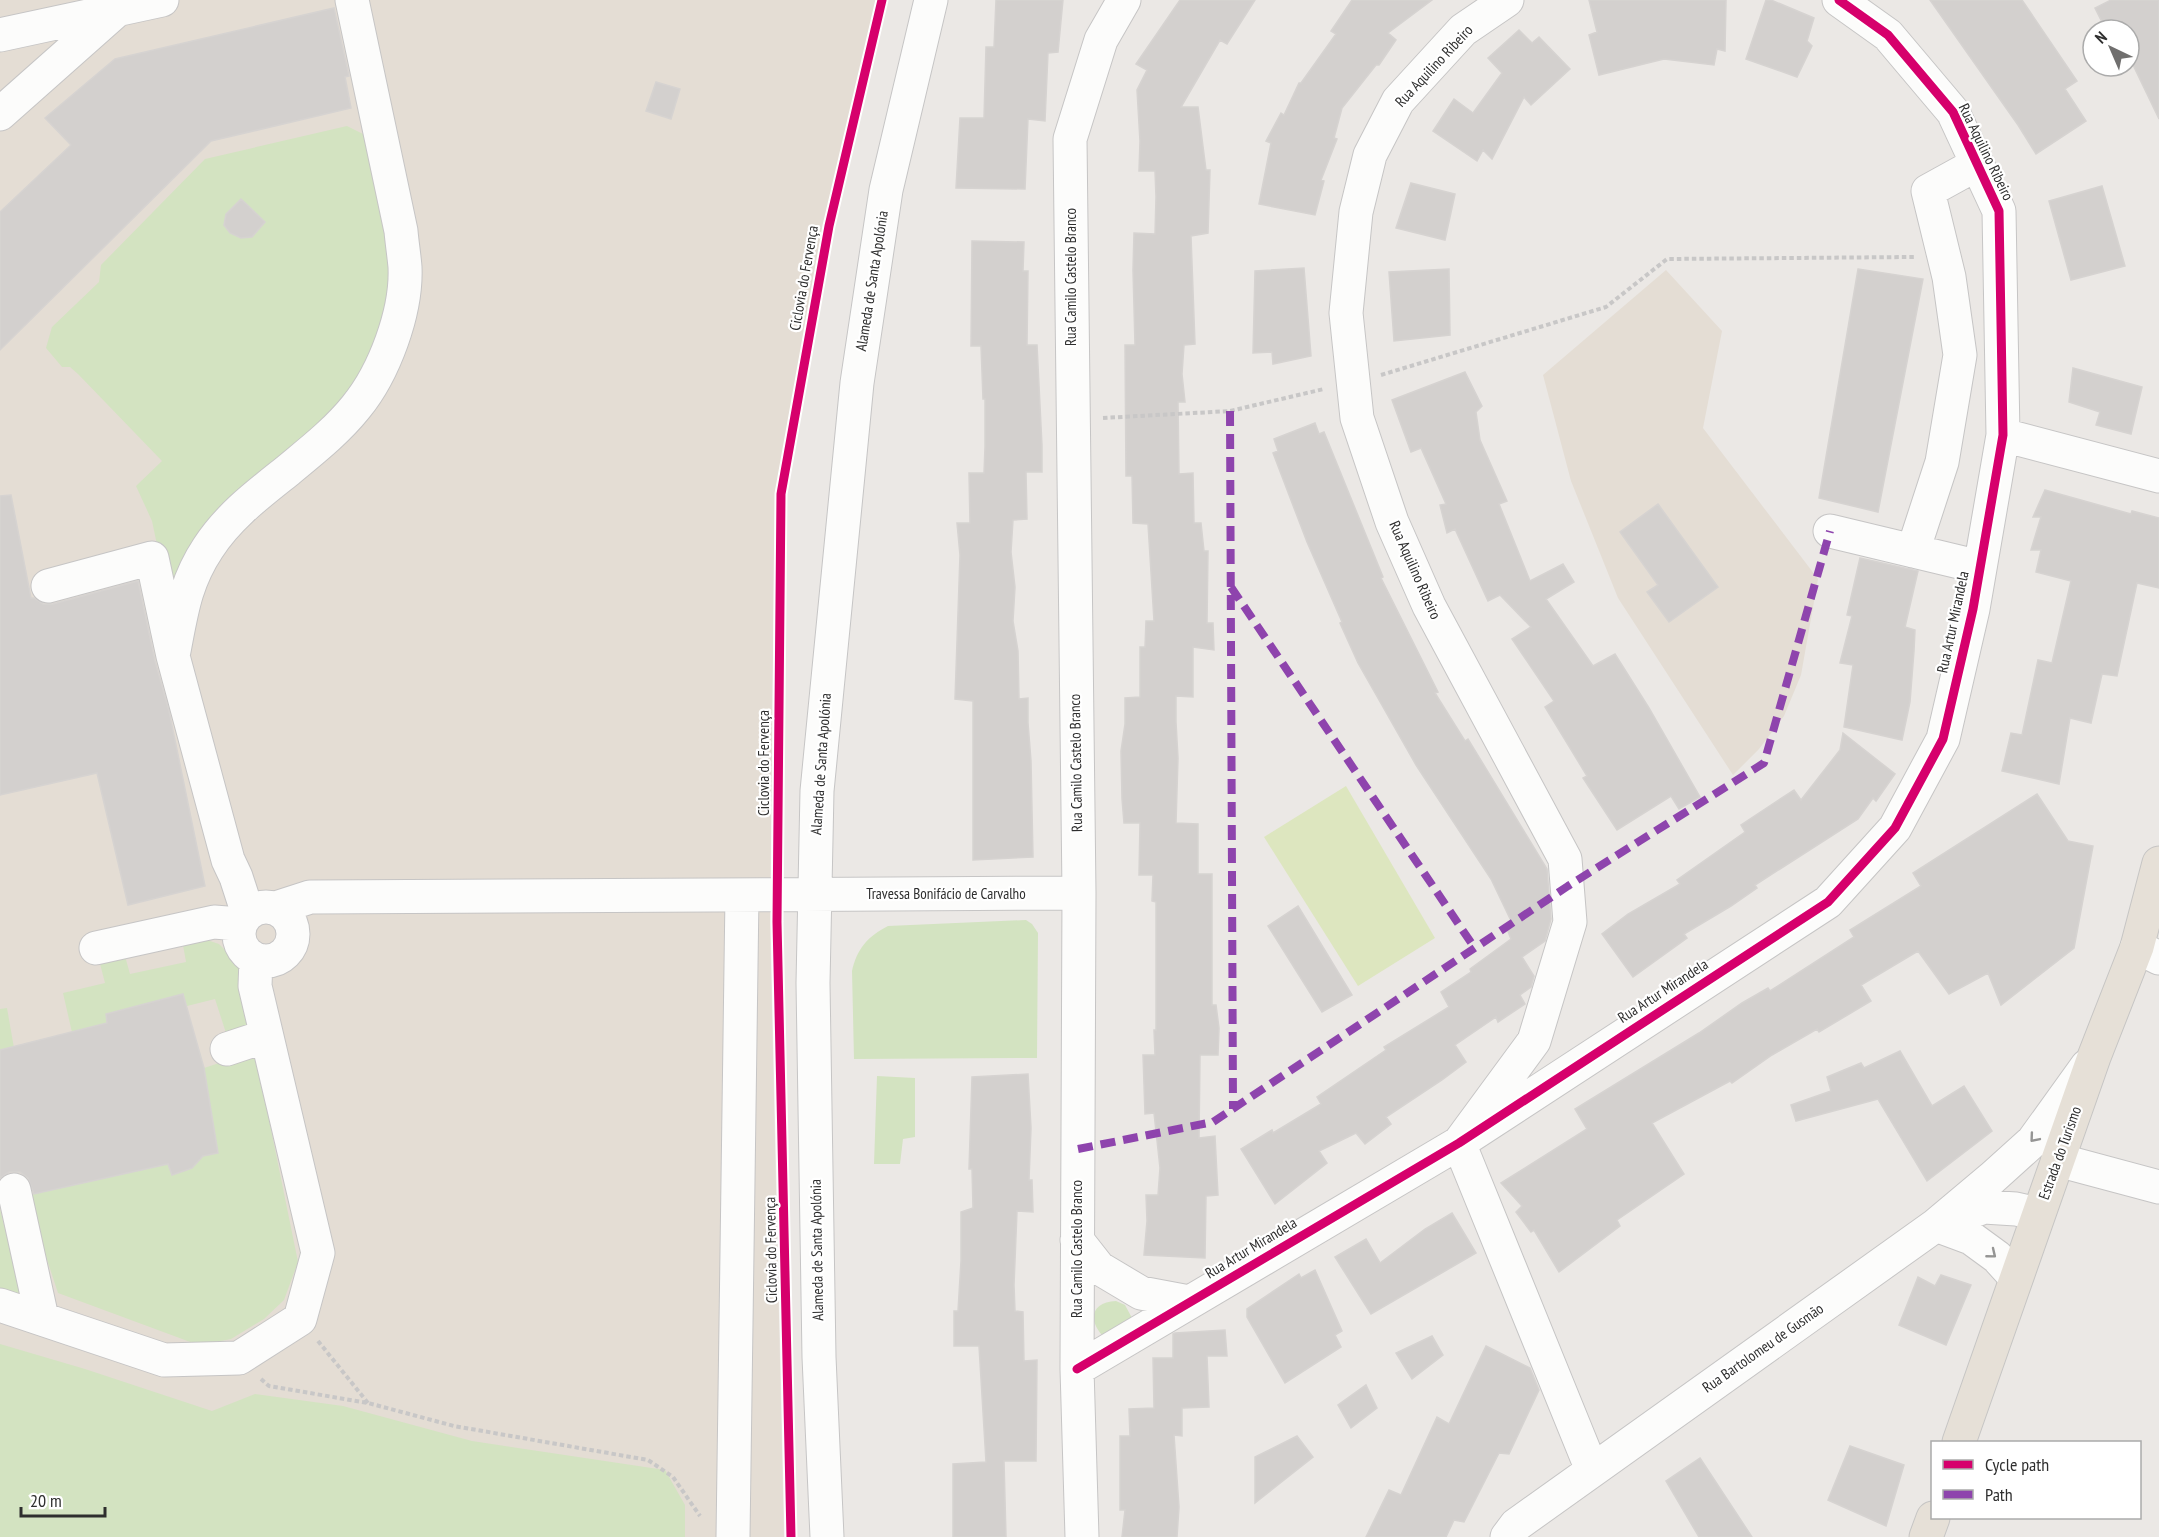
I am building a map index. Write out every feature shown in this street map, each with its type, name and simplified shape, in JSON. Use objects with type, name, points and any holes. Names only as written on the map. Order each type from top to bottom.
[{"type":"main road","name":"Estrada do Turismo","points":[[1960,1441],[2094,1057],[2148,953],[2159,863]]},
{"type":"main road","points":[[1926,1537],[1933,1519]]},
{"type":"street","points":[[0,35],[162,0]]},
{"type":"street","points":[[173,656],[190,580],[208,548],[236,513],[322,441],[356,407],[391,347],[400,316],[405,269],[401,231],[352,0]]},
{"type":"street","name":"Alameda de Santa Apolónia","points":[[827,1537],[819,1357],[813,983],[817,791],[857,384],[886,190],[931,0]]},
{"type":"street","name":"Rua Camilo Castelo Branco","points":[[1082,1537],[1077,1369],[1078,893],[1071,139],[1101,40],[1124,0]]},
{"type":"street","name":"Rua Aquilino Ribeiro","points":[[1460,1143],[1534,1041],[1570,922],[1565,859],[1430,606],[1392,522],[1358,418],[1346,313],[1356,212],[1370,155],[1398,101],[1463,30],[1507,0]]},
{"type":"street","name":"Rua Aquilino Ribeiro","points":[[1839,0],[1888,35],[1953,112],[1999,211],[2003,435]]},
{"type":"street","points":[[0,114],[116,11]]},
{"type":"street","points":[[1913,551],[1942,462],[1960,355],[1949,277],[1928,191],[1977,164]]},
{"type":"street","points":[[2003,435],[2159,476]]},
{"type":"street","name":"Rua Artur Mirandela","points":[[1077,1369],[1460,1143],[1828,902],[1894,828],[1943,739],[1980,567],[2003,435]]},
{"type":"street","points":[[1830,531],[1980,567]]},
{"type":"street","points":[[152,558],[183,608]]},
{"type":"street","points":[[48,586],[152,558]]},
{"type":"street","points":[[152,558],[173,656],[228,860],[255,915]]},
{"type":"street","name":"Travessa Bonifácio de Carvalho","points":[[255,915],[310,897],[1078,893]]},
{"type":"street","points":[[733,1537],[742,895]]},
{"type":"street","points":[[96,948],[154,938],[214,922],[255,915],[283,912],[293,927],[288,951],[281,957],[265,961],[256,959],[243,949],[239,932],[255,915]]},
{"type":"street","points":[[0,1305],[164,1360],[239,1358],[300,1319],[318,1253],[255,986],[256,959]]},
{"type":"street","points":[[227,1048],[266,1036]]},
{"type":"street","points":[[2016,1278],[1996,1257],[1971,1238],[1936,1225],[2033,1141],[2094,1057]]},
{"type":"street","points":[[1460,1143],[1592,1470]]},
{"type":"street","points":[[2058,1160],[2159,1186]]},
{"type":"street","points":[[14,1190],[42,1318]]},
{"type":"street","name":"Rua Bartolomeu de Gusmão","points":[[1507,1537],[1516,1525],[1936,1225],[1984,1207],[2016,1209],[2038,1214]]},
{"type":"street","points":[[1077,1240],[1099,1268],[1141,1293],[1189,1302]]},
{"type":"path","points":[[1073,419],[1230,411],[1353,383],[1606,307],[1667,259],[1944,256]]},
{"type":"path","points":[[300,1319],[368,1403]]},
{"type":"path","points":[[239,1358],[269,1386],[368,1403],[454,1426],[648,1460],[673,1477],[700,1515],[700,1526]]},
{"type":"shaded area","points":[[0,0],[876,0],[824,223],[775,494],[770,923],[784,1537],[0,1537]]},
{"type":"shaded area","points":[[1666,270],[1722,331],[1703,428],[1818,579],[1801,675],[1784,716],[1759,749],[1733,775],[1618,598],[1571,481],[1543,375]]},
{"type":"green space","points":[[347,126],[367,136],[391,250],[389,310],[351,395],[168,597],[152,521],[136,486],[162,461],[78,374],[70,367],[62,367],[46,348],[52,327],[99,282],[101,265],[205,159]]},
{"type":"green space","points":[[1346,786],[1435,938],[1358,986],[1264,837]]},
{"type":"green space","points":[[1026,920],[1038,933],[1037,1058],[854,1059],[852,971],[860,950],[875,934],[888,926]]},
{"type":"green space","points":[[204,939],[219,944],[239,964],[248,1027],[226,1033],[215,999],[187,1006],[183,994],[106,1014],[139,1171],[168,1164],[172,1175],[192,1168],[203,1156],[218,1153],[204,1068],[255,1051],[298,1262],[284,1300],[264,1319],[231,1339],[211,1343],[193,1343],[58,1293],[26,1196],[105,1177],[63,993],[105,983],[98,956],[123,949],[130,974],[186,962],[183,945]]},
{"type":"green space","points":[[7,1008],[14,1048],[0,1050],[0,1009]]},
{"type":"green space","points":[[877,1076],[915,1078],[915,1137],[903,1139],[900,1164],[874,1164]]},
{"type":"green space","points":[[0,1209],[22,1298],[0,1290]]},
{"type":"green space","points":[[1116,1301],[1125,1305],[1132,1318],[1102,1335],[1095,1323],[1095,1312],[1102,1304]]},
{"type":"green space","points":[[0,1344],[212,1411],[255,1394],[343,1406],[472,1441],[665,1470],[685,1505],[685,1537],[0,1537]]},
{"type":"building","points":[[996,0],[1063,0],[1058,52],[1048,53],[1045,121],[1028,119],[1025,189],[956,188],[960,118],[984,118],[986,47],[994,47]]},
{"type":"building","points":[[1180,0],[1255,0],[1227,44],[1220,40],[1181,107],[1198,107],[1206,170],[1210,170],[1208,233],[1191,236],[1195,344],[1184,345],[1182,374],[1185,402],[1178,402],[1179,474],[1193,473],[1194,523],[1201,523],[1204,551],[1208,551],[1207,623],[1213,623],[1214,650],[1193,647],[1193,697],[1176,696],[1178,758],[1176,823],[1198,824],[1198,874],[1212,874],[1212,1005],[1216,1005],[1219,1028],[1218,1055],[1200,1055],[1199,1138],[1215,1136],[1218,1195],[1206,1196],[1205,1258],[1144,1255],[1147,1221],[1146,1195],[1158,1195],[1160,1168],[1154,1113],[1145,1114],[1143,1055],[1155,1055],[1156,902],[1152,901],[1153,875],[1139,875],[1140,823],[1124,823],[1121,751],[1125,724],[1125,698],[1140,697],[1140,647],[1145,647],[1146,621],[1154,621],[1148,524],[1133,523],[1132,476],[1126,476],[1125,345],[1135,345],[1134,233],[1155,234],[1156,197],[1155,171],[1139,171],[1137,90],[1147,70],[1136,64]]},
{"type":"building","points":[[1352,0],[1432,0],[1388,33],[1396,40],[1379,65],[1376,65],[1342,108],[1334,138],[1337,139],[1321,180],[1324,181],[1315,215],[1259,204],[1271,143],[1266,141],[1281,113],[1284,115],[1299,83],[1336,34],[1331,31]]},
{"type":"building","points":[[1589,0],[1726,0],[1725,51],[1717,49],[1714,65],[1664,59],[1599,75],[1589,35],[1597,32]]},
{"type":"building","points":[[1766,0],[1814,18],[1807,41],[1812,46],[1797,77],[1746,59]]},
{"type":"building","points":[[1930,0],[2022,0],[2077,81],[2065,89],[2086,121],[2036,154]]},
{"type":"building","points":[[2111,0],[2159,0],[2159,119],[2139,78],[2141,18],[2100,18],[2095,8]]},
{"type":"building","points":[[334,8],[349,76],[345,77],[351,108],[211,141],[0,350],[0,212],[71,145],[45,118],[115,59]]},
{"type":"building","points":[[1519,30],[1532,43],[1539,37],[1570,69],[1531,105],[1524,97],[1492,159],[1483,150],[1477,161],[1433,131],[1454,99],[1473,113],[1502,73],[1488,58]]},
{"type":"building","points":[[656,82],[680,89],[671,119],[646,111]]},
{"type":"building","points":[[1411,183],[1455,194],[1445,240],[1396,228]]},
{"type":"building","points":[[2102,186],[2125,266],[2071,280],[2049,201]]},
{"type":"building","points":[[241,199],[265,222],[252,237],[241,238],[230,233],[224,225],[226,214]]},
{"type":"building","points":[[972,241],[1024,242],[1023,271],[1028,271],[1027,345],[1037,345],[1042,472],[1026,472],[1027,519],[1013,520],[1011,552],[1015,587],[1013,621],[1018,651],[1019,699],[1028,698],[1033,857],[973,860],[973,701],[955,699],[960,555],[957,523],[970,523],[969,473],[984,473],[985,447],[985,399],[983,399],[981,346],[971,346]]},
{"type":"building","points":[[1304,268],[1311,356],[1273,364],[1272,352],[1253,353],[1255,271]]},
{"type":"building","points":[[1449,269],[1450,335],[1394,341],[1389,272]]},
{"type":"building","points":[[1858,269],[1923,279],[1878,512],[1819,498]]},
{"type":"building","points":[[2073,368],[2142,387],[2131,434],[2096,425],[2100,412],[2069,402]]},
{"type":"building","points":[[1465,372],[1482,406],[1476,412],[1480,440],[1507,501],[1499,504],[1530,581],[1563,564],[1574,582],[1546,599],[1593,666],[1615,654],[1700,797],[1679,809],[1671,796],[1617,830],[1583,778],[1587,776],[1545,707],[1554,701],[1512,639],[1531,627],[1500,595],[1488,601],[1455,529],[1447,533],[1440,505],[1446,504],[1421,448],[1411,452],[1392,400]]},
{"type":"building","points":[[1315,423],[1319,434],[1324,432],[1383,577],[1381,578],[1438,692],[1435,693],[1465,741],[1468,739],[1547,869],[1551,919],[1545,941],[1522,957],[1534,976],[1531,987],[1520,995],[1525,1004],[1498,1022],[1496,1017],[1455,1045],[1466,1062],[1386,1117],[1391,1124],[1365,1144],[1356,1133],[1319,1151],[1327,1163],[1275,1204],[1241,1149],[1321,1104],[1317,1097],[1386,1050],[1384,1047],[1449,1007],[1441,992],[1471,972],[1470,969],[1511,939],[1507,929],[1513,925],[1491,879],[1416,765],[1358,663],[1307,542],[1273,453],[1278,451],[1274,439]]},
{"type":"building","points":[[2045,490],[2131,514],[2132,511],[2159,518],[2159,588],[2137,583],[2117,676],[2102,674],[2091,723],[2070,718],[2059,784],[2002,771],[2011,733],[2022,735],[2038,660],[2052,663],[2071,581],[2036,572],[2041,550],[2031,550],[2041,517],[2033,517]]},
{"type":"building","points":[[11,495],[31,598],[43,604],[53,604],[138,581],[155,661],[169,711],[205,886],[128,905],[97,773],[0,795],[0,496]]},
{"type":"building","points":[[1658,504],[1718,587],[1669,622],[1647,592],[1658,585],[1620,532]]},
{"type":"building","points":[[1860,558],[1918,571],[1905,627],[1915,630],[1910,702],[1902,740],[1844,727],[1853,665],[1840,663],[1852,616],[1847,615]]},
{"type":"building","points":[[1843,733],[1895,774],[1876,801],[1873,798],[1858,819],[1755,885],[1757,888],[1731,906],[1684,934],[1687,938],[1633,977],[1602,934],[1628,914],[1680,884],[1677,880],[1745,832],[1741,825],[1794,790],[1801,800],[1840,750]]},
{"type":"building","points":[[2037,794],[2068,841],[2093,846],[2074,948],[2001,1005],[1988,973],[1949,994],[1918,951],[1861,985],[1871,1001],[1819,1032],[1817,1029],[1772,1055],[1732,1083],[1730,1081],[1652,1123],[1684,1174],[1617,1220],[1620,1226],[1559,1272],[1534,1230],[1531,1232],[1516,1212],[1522,1206],[1501,1183],[1587,1129],[1575,1109],[1699,1033],[1742,1003],[1768,988],[1770,991],[1854,937],[1850,930],[1921,886],[1913,873]]},
{"type":"building","points":[[1298,906],[1352,995],[1322,1012],[1268,926]]},
{"type":"building","points":[[183,994],[204,1068],[218,1153],[203,1156],[192,1168],[172,1175],[168,1164],[34,1194],[28,1178],[20,1172],[9,1172],[0,1178],[0,1050],[107,1023],[106,1014]]},
{"type":"building","points":[[1900,1051],[1932,1106],[1964,1086],[1992,1131],[1927,1181],[1878,1099],[1796,1121],[1791,1105],[1831,1091],[1827,1077],[1861,1063],[1864,1068]]},
{"type":"building","points":[[1028,1074],[1031,1128],[1029,1180],[1032,1180],[1033,1212],[1017,1211],[1014,1285],[1015,1311],[1023,1312],[1024,1361],[1037,1360],[1036,1461],[1004,1461],[1006,1537],[953,1537],[953,1464],[986,1462],[979,1346],[954,1346],[954,1311],[958,1311],[961,1261],[961,1212],[973,1208],[972,1169],[969,1169],[972,1077]]},
{"type":"building","points":[[1452,1213],[1476,1253],[1371,1314],[1335,1257],[1366,1239],[1380,1263],[1425,1229]]},
{"type":"building","points":[[1315,1270],[1342,1331],[1335,1335],[1341,1347],[1285,1383],[1247,1317],[1247,1309],[1299,1274],[1301,1278]]},
{"type":"building","points":[[1941,1275],[1971,1285],[1946,1345],[1899,1325],[1918,1277],[1935,1286]]},
{"type":"building","points":[[1225,1330],[1227,1356],[1207,1356],[1209,1407],[1182,1408],[1182,1436],[1174,1435],[1179,1507],[1177,1537],[1122,1537],[1125,1510],[1120,1510],[1120,1436],[1130,1436],[1129,1409],[1154,1408],[1153,1358],[1173,1358],[1173,1334],[1175,1333]]},
{"type":"building","points":[[1432,1336],[1443,1355],[1412,1379],[1396,1353]]},
{"type":"building","points":[[1486,1346],[1530,1368],[1539,1390],[1509,1454],[1499,1453],[1464,1522],[1454,1520],[1446,1537],[1366,1537],[1389,1490],[1401,1495],[1437,1417],[1449,1424]]},
{"type":"building","points":[[1366,1385],[1377,1408],[1351,1428],[1338,1405]]},
{"type":"building","points":[[1297,1436],[1313,1457],[1255,1503],[1255,1457]]},
{"type":"building","points":[[1850,1446],[1904,1465],[1886,1526],[1828,1500]]},
{"type":"building","points":[[1700,1458],[1752,1537],[1699,1537],[1666,1481]]},
{"type":"marked path","points":[[1230,411],[1233,1109]]},
{"type":"marked path","points":[[1078,1149],[1213,1122],[1568,886],[1764,763],[1830,531]]},
{"type":"marked path","points":[[1231,587],[1474,947]]},
{"type":"cycle path","name":"Ciclovia do Fervença","points":[[791,1537],[777,922],[781,494],[829,226],[882,0]]},
{"type":"cycle path","points":[[1077,1369],[1459,1143],[1828,902],[1895,828],[1943,739],[1973,609],[2003,435],[1999,211],[1953,112],[1888,35],[1839,0]]}]
